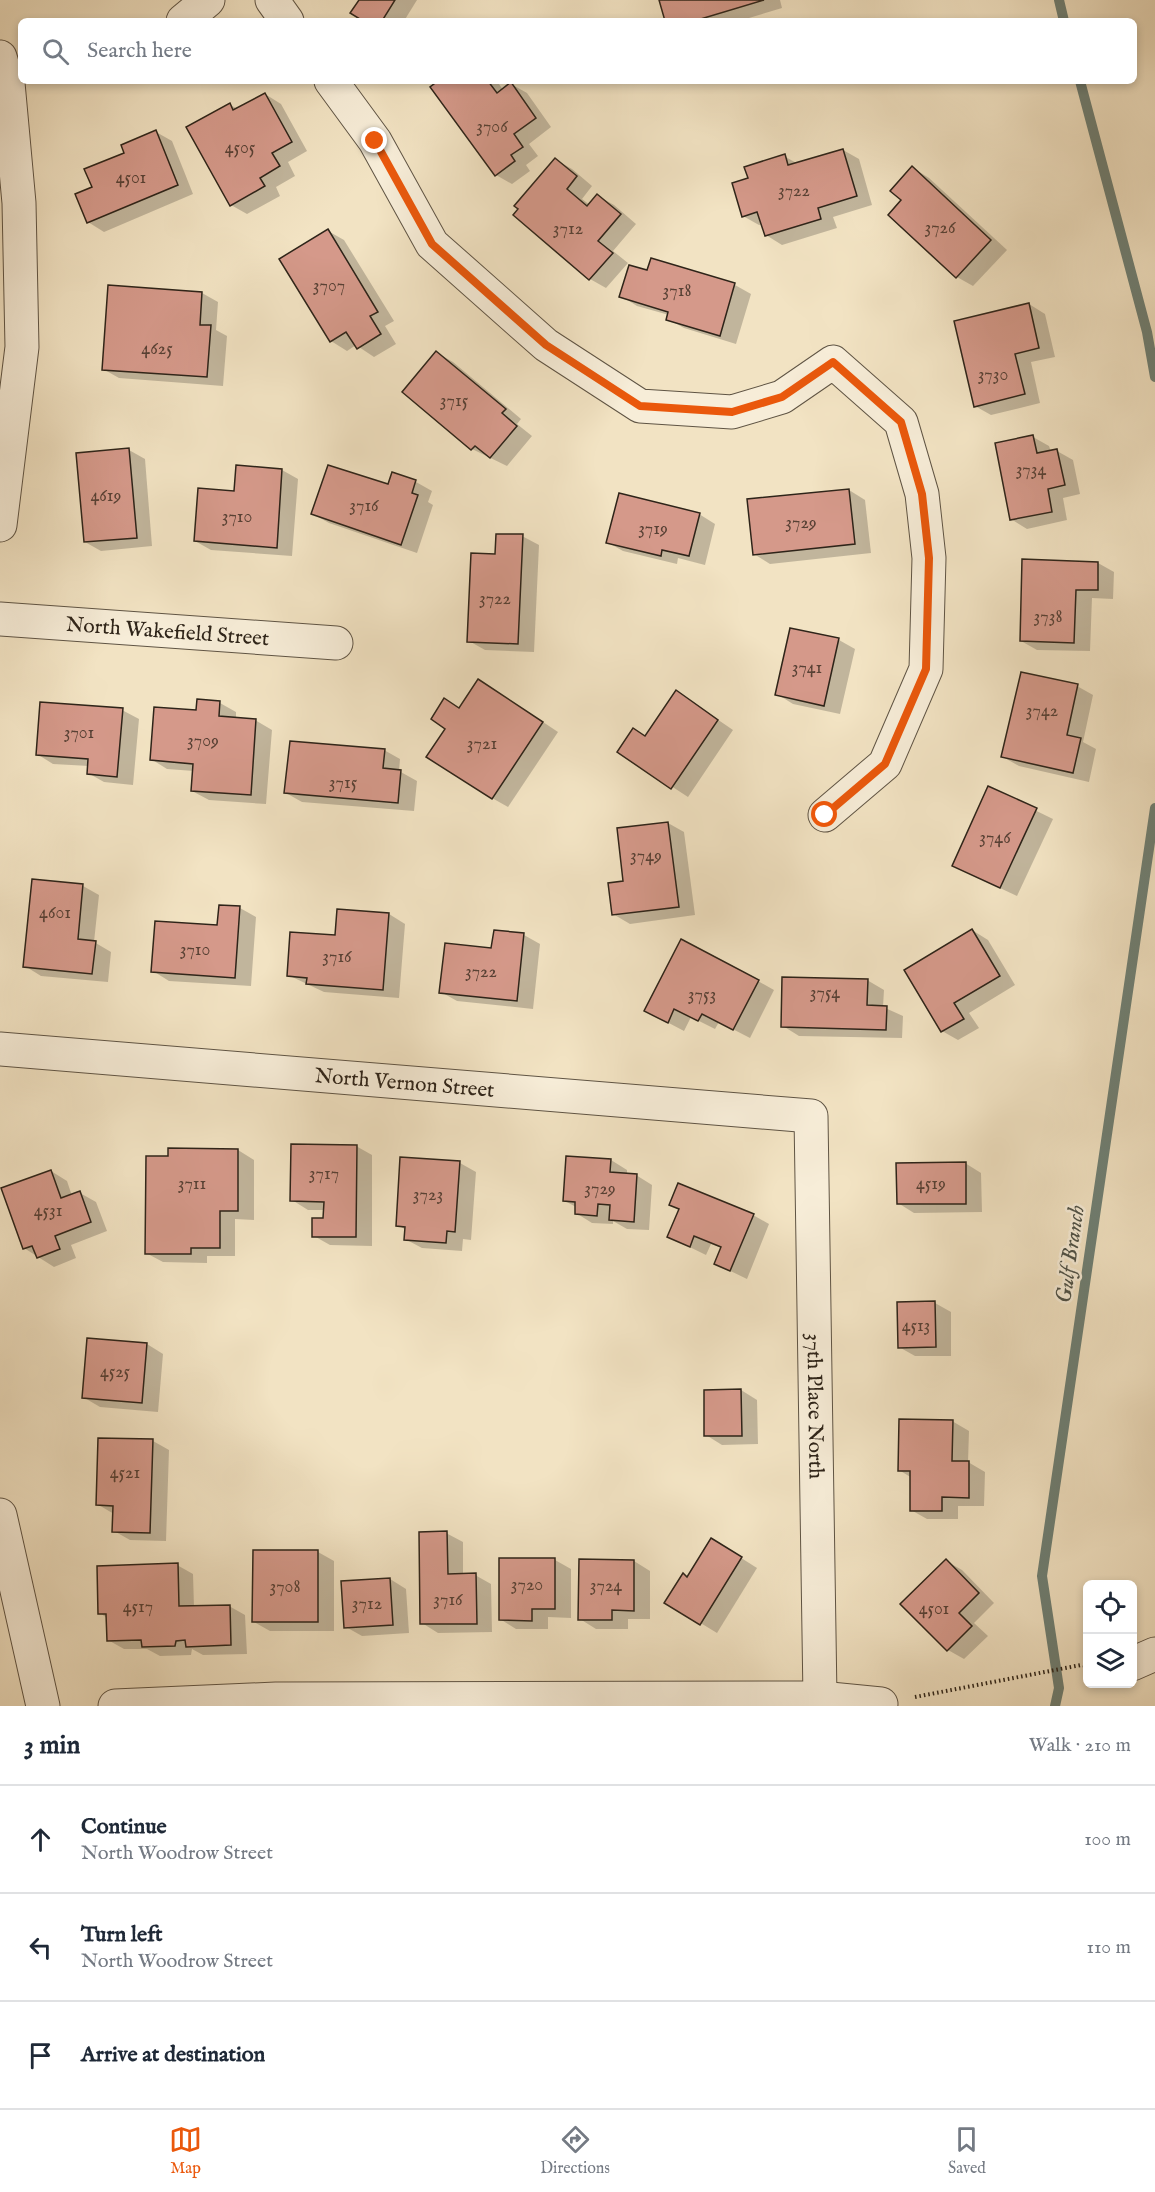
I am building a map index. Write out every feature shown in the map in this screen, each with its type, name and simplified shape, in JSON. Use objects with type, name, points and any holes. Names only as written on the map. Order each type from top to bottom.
[{"type":"street","points":[[187,18],[208,0]]},
{"type":"street","points":[[272,0],[285,18]]},
{"type":"street","points":[[0,525],[22,347],[19,203],[10,74]]},
{"type":"street","points":[[333,84],[375,141],[432,244],[546,345],[640,406],[732,412],[782,397],[833,362],[901,422],[922,494],[929,558],[926,669],[885,764],[825,815]]},
{"type":"street","name":"North Wakefield Street","points":[[0,619],[336,643]]},
{"type":"street","name":"North Vernon Street","points":[[0,1049],[811,1116]]},
{"type":"street","name":"37th Place North","points":[[811,1116],[820,1698]]},
{"type":"street","points":[[0,1515],[43,1706]]},
{"type":"street","points":[[1137,1662],[1155,1654]]},
{"type":"street","points":[[115,1706],[287,1699],[820,1698],[881,1704]]},
{"type":"path","points":[[881,1704],[1083,1665]]},
{"type":"building","points":[[359,0],[395,0],[384,18],[358,18],[350,13]]},
{"type":"building","points":[[659,0],[764,0],[704,18],[664,18]]},
{"type":"building","points":[[434,84],[490,84],[497,93],[508,84],[512,84],[536,118],[514,134],[523,147],[511,155],[515,161],[495,176],[430,87]]},
{"type":"building","points":[[265,93],[292,142],[272,153],[280,166],[260,178],[265,186],[230,206],[186,127],[230,103],[233,110]]},
{"type":"building","points":[[156,130],[178,185],[87,223],[75,194],[92,187],[84,169],[124,153],[121,145]]},
{"type":"building","points":[[843,149],[857,196],[818,208],[821,219],[765,236],[757,212],[742,217],[732,183],[748,178],[744,167],[785,154],[788,165]]},
{"type":"building","points":[[555,158],[577,176],[567,189],[587,206],[597,194],[621,214],[598,241],[613,253],[589,280],[513,215],[518,209],[514,206]]},
{"type":"building","points":[[912,166],[991,240],[956,278],[888,215],[901,200],[890,191]]},
{"type":"building","points":[[328,229],[378,312],[370,316],[381,334],[357,349],[346,332],[330,342],[279,259]]},
{"type":"building","points":[[651,258],[735,283],[720,336],[666,320],[668,312],[619,297],[629,265],[647,270]]},
{"type":"building","points":[[108,285],[202,292],[200,325],[211,325],[207,377],[102,370]]},
{"type":"building","points":[[1029,303],[1039,348],[1015,354],[1025,394],[974,407],[954,321]]},
{"type":"building","points":[[436,351],[506,409],[502,413],[517,426],[490,458],[475,446],[471,450],[402,392]]},
{"type":"building","points":[[1033,435],[1037,453],[1057,449],[1065,485],[1048,489],[1052,512],[1010,520],[995,443]]},
{"type":"building","points":[[129,448],[137,538],[84,542],[76,453]]},
{"type":"building","points":[[236,465],[282,469],[277,548],[194,541],[198,488],[234,491]]},
{"type":"building","points":[[328,465],[388,484],[392,472],[416,480],[412,493],[418,495],[401,545],[311,514]]},
{"type":"building","points":[[849,489],[855,544],[753,555],[747,499]]},
{"type":"building","points":[[619,493],[700,513],[689,556],[662,550],[661,556],[606,543]]},
{"type":"building","points":[[496,534],[523,534],[518,644],[467,642],[471,553],[495,554]]},
{"type":"building","points":[[1022,559],[1098,562],[1098,590],[1076,590],[1074,643],[1020,641]]},
{"type":"building","points":[[790,628],[839,638],[824,706],[775,695]]},
{"type":"building","points":[[1021,672],[1078,684],[1067,735],[1081,738],[1073,773],[1001,757]]},
{"type":"building","points":[[478,679],[543,722],[492,799],[426,757],[445,729],[431,719],[444,698],[459,708]]},
{"type":"building","points":[[676,690],[718,720],[671,789],[617,752],[633,728],[645,736]]},
{"type":"building","points":[[197,699],[220,701],[219,716],[256,719],[251,795],[191,791],[193,764],[150,760],[154,707],[196,710]]},
{"type":"building","points":[[40,702],[123,708],[117,777],[87,774],[88,759],[36,755]]},
{"type":"building","points":[[290,741],[385,749],[383,768],[401,770],[398,803],[284,793]]},
{"type":"building","points":[[988,786],[1037,808],[1000,888],[952,866]]},
{"type":"building","points":[[668,822],[679,907],[612,915],[608,883],[623,881],[617,828]]},
{"type":"building","points":[[32,879],[83,884],[78,939],[96,941],[92,974],[23,967]]},
{"type":"building","points":[[219,905],[240,906],[235,978],[151,972],[155,921],[217,925]]},
{"type":"building","points":[[337,909],[389,913],[383,990],[306,984],[307,978],[287,976],[290,932],[335,935]]},
{"type":"building","points":[[972,929],[1000,976],[954,1003],[964,1019],[941,1032],[904,970]]},
{"type":"building","points":[[494,930],[524,933],[517,1001],[439,993],[445,943],[491,948]]},
{"type":"building","points":[[681,939],[759,980],[733,1030],[702,1014],[698,1021],[674,1009],[668,1023],[644,1011]]},
{"type":"building","points":[[782,977],[868,979],[867,1005],[887,1006],[886,1030],[781,1027]]},
{"type":"building","points":[[291,1144],[357,1145],[356,1237],[312,1237],[312,1218],[323,1218],[324,1202],[290,1201]]},
{"type":"building","points":[[168,1148],[238,1149],[238,1211],[220,1211],[220,1248],[191,1248],[191,1254],[145,1254],[146,1156],[168,1156]]},
{"type":"building","points":[[566,1156],[611,1159],[610,1172],[637,1174],[634,1222],[609,1220],[610,1205],[598,1204],[597,1216],[575,1214],[575,1202],[563,1201]]},
{"type":"building","points":[[400,1157],[460,1161],[455,1232],[447,1231],[446,1243],[404,1240],[405,1227],[396,1226]]},
{"type":"building","points":[[966,1162],[966,1204],[897,1204],[896,1163]]},
{"type":"building","points":[[51,1170],[61,1198],[80,1191],[91,1222],[55,1236],[60,1249],[37,1258],[32,1246],[23,1249],[1,1188]]},
{"type":"building","points":[[678,1183],[754,1214],[730,1271],[714,1264],[721,1247],[694,1236],[690,1247],[667,1237],[679,1209],[669,1205]]},
{"type":"building","points":[[935,1301],[936,1347],[898,1348],[897,1302]]},
{"type":"building","points":[[87,1338],[147,1343],[142,1403],[82,1398]]},
{"type":"building","points":[[741,1389],[742,1436],[704,1436],[704,1390]]},
{"type":"building","points":[[899,1419],[953,1420],[952,1461],[969,1461],[969,1498],[942,1497],[942,1511],[910,1511],[910,1471],[898,1471]]},
{"type":"building","points":[[98,1438],[153,1439],[150,1533],[112,1532],[113,1506],[96,1505]]},
{"type":"building","points":[[447,1531],[448,1574],[476,1573],[477,1624],[420,1624],[419,1532]]},
{"type":"building","points":[[711,1538],[742,1557],[700,1625],[664,1603],[683,1573],[687,1577]]},
{"type":"building","points":[[253,1550],[318,1550],[318,1622],[252,1622]]},
{"type":"building","points":[[499,1558],[555,1558],[555,1609],[532,1609],[532,1621],[499,1620]]},
{"type":"building","points":[[579,1559],[634,1560],[634,1611],[612,1610],[612,1620],[578,1620]]},
{"type":"building","points":[[946,1559],[979,1593],[959,1613],[972,1626],[947,1651],[900,1604]]},
{"type":"building","points":[[178,1563],[179,1606],[230,1605],[231,1645],[186,1647],[185,1640],[176,1641],[175,1646],[142,1647],[141,1640],[107,1641],[106,1614],[98,1614],[97,1566]]},
{"type":"building","points":[[390,1578],[393,1625],[344,1628],[341,1581]]},
{"type":"waterway","name":"Gulf Branch","points":[[1059,0],[1063,18]]},
{"type":"waterway","name":"Gulf Branch","points":[[1081,84],[1147,332],[1155,377]]},
{"type":"waterway","name":"Gulf Branch","points":[[1055,1706],[1059,1688],[1042,1576],[1155,808]]},
{"type":"route","points":[[375,141],[432,244],[546,345],[640,406],[732,412],[782,397],[833,362],[901,422],[922,494],[929,558],[926,669],[885,764],[825,815]]}]
